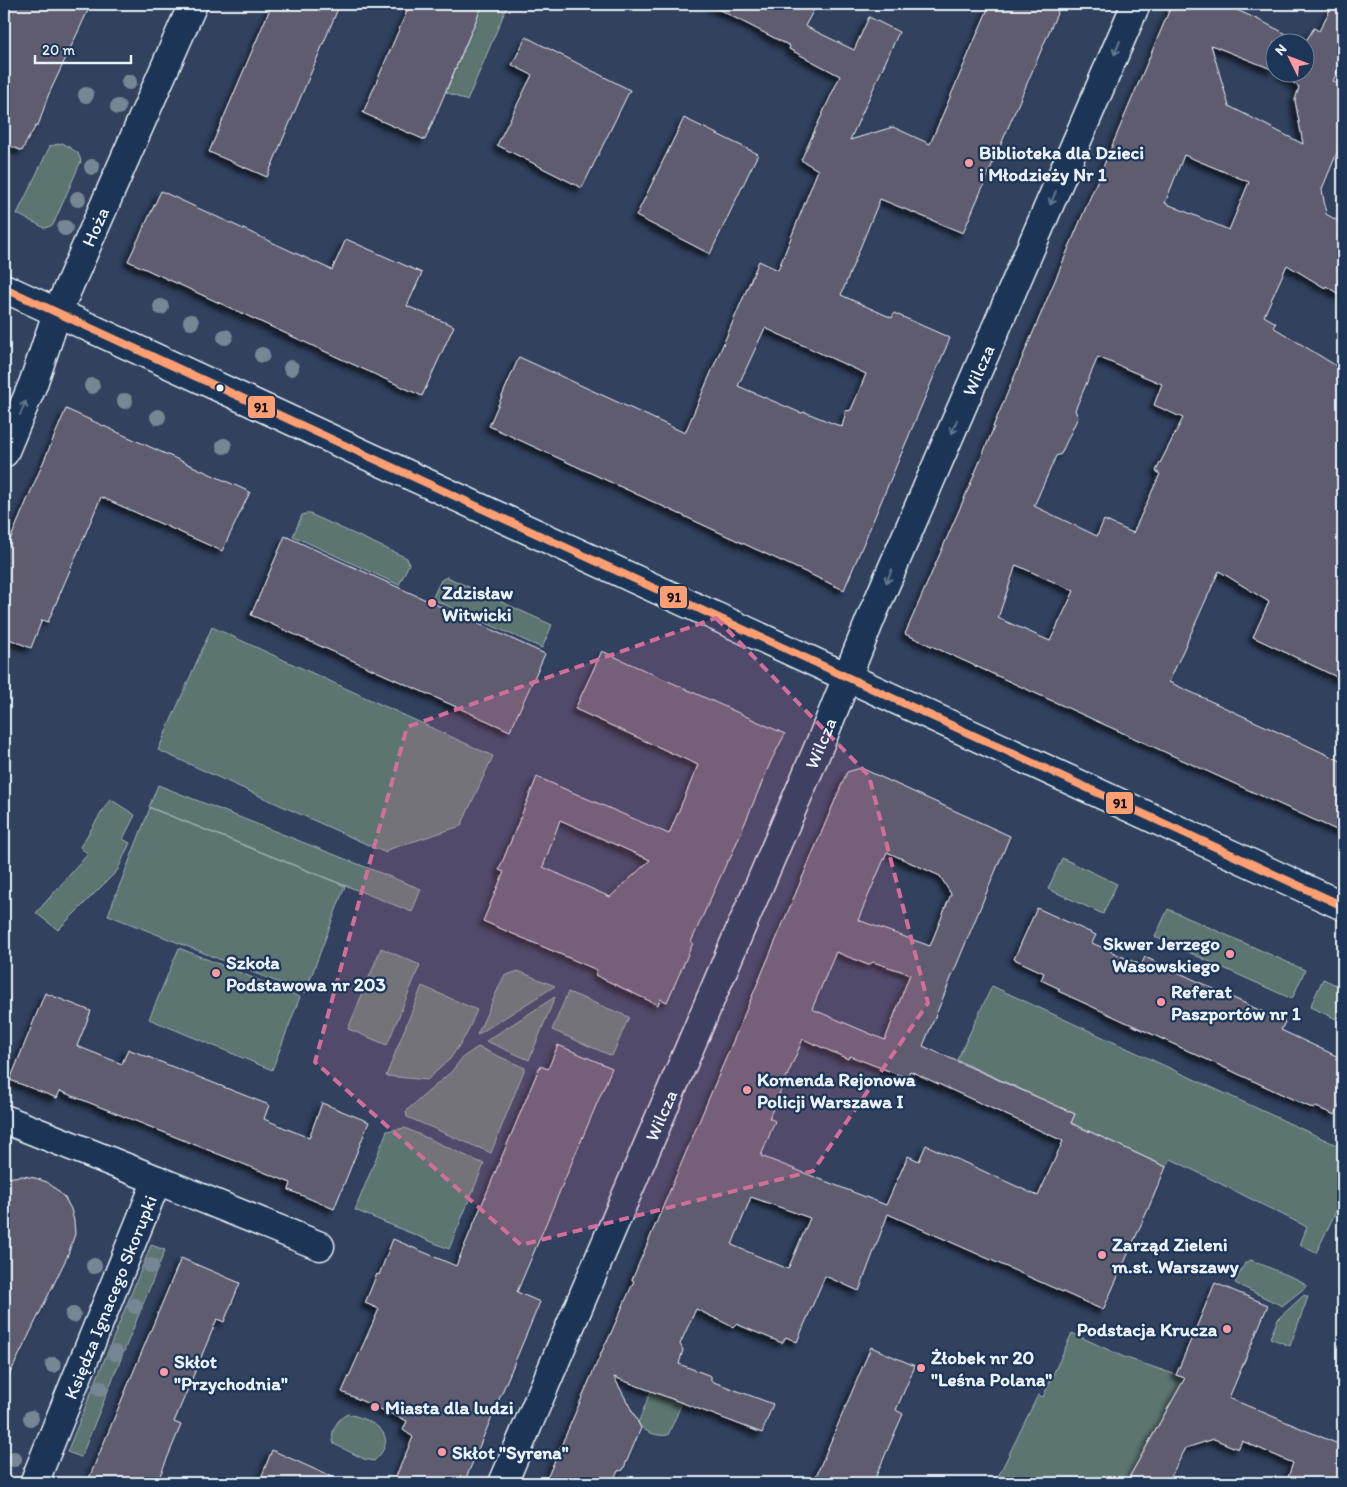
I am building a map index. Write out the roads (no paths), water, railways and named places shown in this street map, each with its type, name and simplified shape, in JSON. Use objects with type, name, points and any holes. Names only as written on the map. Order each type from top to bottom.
[{"type":"street","name":"Hoża","points":[[4,453],[33,384],[57,313],[193,4]]},
{"type":"street","name":"Wilcza","points":[[503,1483],[848,678],[873,613],[1136,4]]},
{"type":"street","points":[[4,288],[1343,906]]},
{"type":"street","name":"Księdza Ignacego Skorupki","points":[[4,1119],[157,1180],[34,1483]]},
{"type":"street","points":[[157,1180],[320,1246]]},
{"type":"place","name":"Biblioteka dla Dzieci i Młodzieży Nr 1","points":[[969,163]]},
{"type":"place","name":"Zdzisław Witwicki","points":[[432,603]]},
{"type":"place","name":"Skwer Jerzego Wasowskiego","points":[[1230,954]]},
{"type":"place","name":"Szkoła Podstawowa nr 203","points":[[216,973]]},
{"type":"place","name":"Referat Paszportów nr 1","points":[[1161,1002]]},
{"type":"place","name":"Komenda Rejonowa Policji Warszawa I","points":[[747,1090]]},
{"type":"place","name":"Zarząd Zieleni m.st. Warszawy","points":[[1102,1255]]},
{"type":"place","name":"Podstacja Krucza","points":[[1227,1329]]},
{"type":"place","name":"Żłobek nr 20 \"Leśna Polana\"","points":[[921,1368]]},
{"type":"place","name":"Skłot \"Przychodnia\"","points":[[164,1372]]},
{"type":"place","name":"Miasta dla ludzi","points":[[375,1407]]},
{"type":"place","name":"Skłot \"Syrena\"","points":[[442,1452]]}]
